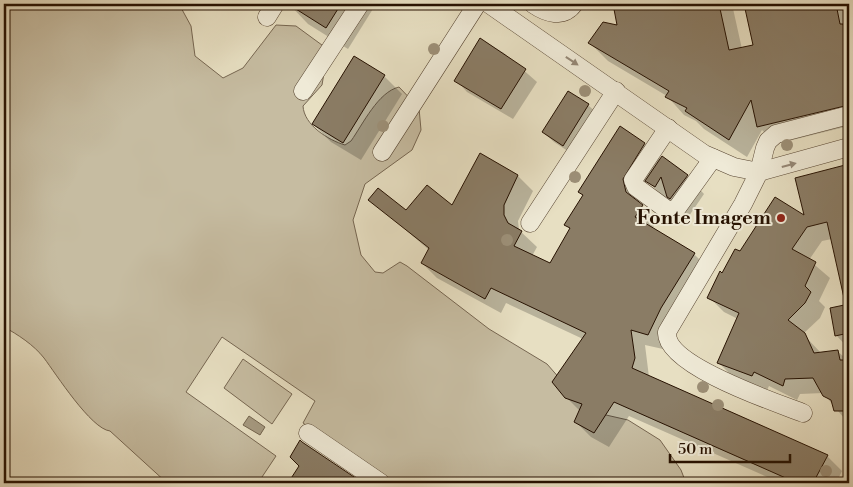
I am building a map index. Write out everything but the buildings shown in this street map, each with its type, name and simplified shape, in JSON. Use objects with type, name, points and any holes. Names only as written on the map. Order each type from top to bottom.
[{"type":"street","points":[[304,91],[360,4]]},
{"type":"street","points":[[382,152],[477,4]]},
{"type":"street","points":[[489,4],[713,158],[739,169],[758,172],[849,147]]},
{"type":"street","points":[[538,8],[551,14],[569,10],[574,4]]},
{"type":"street","points":[[538,8],[550,46]]},
{"type":"street","points":[[530,223],[616,91]]},
{"type":"street","points":[[803,413],[729,384],[680,354],[670,345],[667,339],[672,321],[743,204],[758,172],[768,141],[776,134],[849,115]]},
{"type":"street","points":[[668,128],[633,180],[636,187],[666,209],[677,208],[713,158]]},
{"type":"street","points":[[308,433],[381,483]]},
{"type":"shaded area","points":[[4,4],[179,4],[191,26],[195,56],[223,78],[243,68],[276,25],[296,26],[326,48],[327,55],[322,85],[303,106],[304,113],[318,131],[345,145],[351,141],[384,95],[399,87],[419,108],[421,130],[412,150],[365,184],[353,220],[361,255],[375,272],[383,273],[400,262],[407,266],[489,329],[547,364],[568,388],[606,415],[628,420],[660,440],[681,470],[686,483],[389,483],[303,423],[315,401],[222,337],[186,392],[276,456],[258,483],[167,483],[110,431],[93,421],[74,400],[40,353],[25,340],[4,327]]},
{"type":"shaded area","points":[[243,359],[292,394],[272,424],[224,388]]},
{"type":"shaded area","points":[[249,416],[265,427],[260,435],[243,425]]},
{"type":"place","name":"Fonte Imagem","points":[[781,218]]}]
